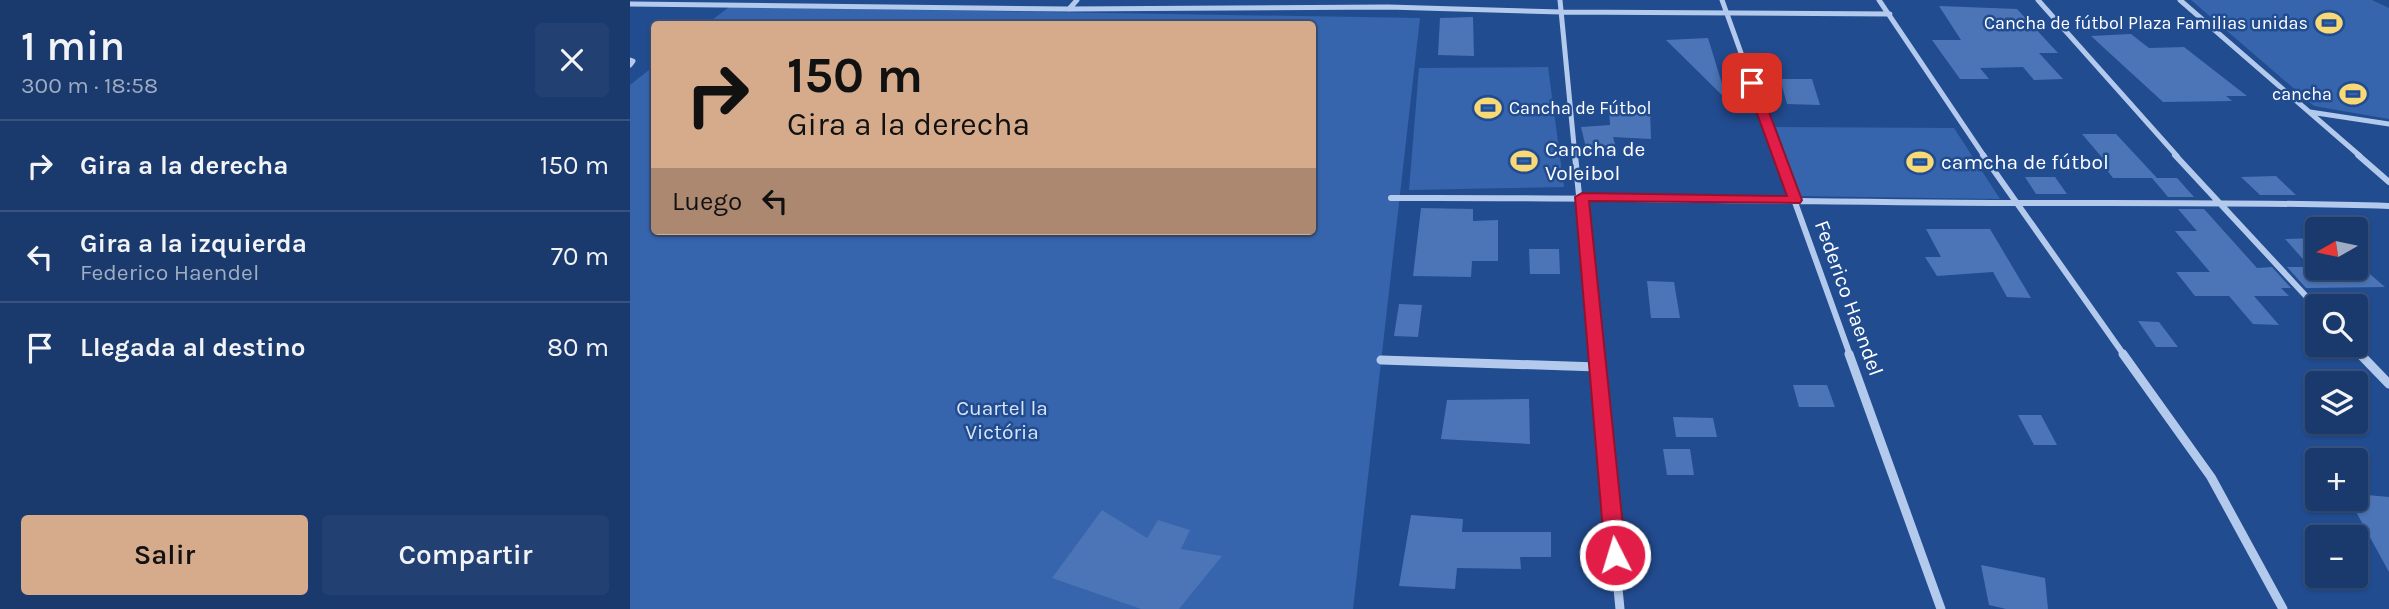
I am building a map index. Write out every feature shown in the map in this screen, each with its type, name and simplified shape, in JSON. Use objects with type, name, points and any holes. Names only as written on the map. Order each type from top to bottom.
[{"type":"street","points":[[915,7],[922,0]]},
{"type":"street","points":[[1069,9],[1077,0]]},
{"type":"street","points":[[1233,9],[1238,0]]},
{"type":"street","points":[[1560,0],[1582,197],[1620,609]]},
{"type":"street","name":"Federico Haendel","points":[[1721,0],[1796,200],[1941,609]]},
{"type":"street","points":[[1879,0],[2014,203],[2211,477],[2283,609]]},
{"type":"street","points":[[2038,0],[2216,201],[2305,295]]},
{"type":"street","points":[[2180,0],[2389,182]]},
{"type":"street","points":[[630,4],[1069,9],[1388,7],[1561,12],[1890,14]]},
{"type":"street","points":[[2308,112],[2389,124]]},
{"type":"street","points":[[1391,198],[1582,197],[2014,203],[2216,201],[2389,206]]},
{"type":"street","points":[[2363,357],[2389,384]]},
{"type":"street","points":[[1381,360],[1598,367]]},
{"type":"green space","points":[[2191,0],[2372,0],[2389,8],[2389,119],[2314,106]]},
{"type":"green space","name":"Cuartel la Victória","points":[[729,7],[1420,18],[1353,609],[630,609],[630,85],[651,68],[651,235],[1316,235],[1316,21],[711,21]]},
{"type":"green space","points":[[1548,67],[1564,187],[1409,190],[1419,68]]},
{"type":"green space","points":[[1776,127],[1954,128],[2000,199],[1800,196]]},
{"type":"building","points":[[1939,6],[2017,9],[2058,53],[2039,53],[2063,79],[2034,80],[2023,67],[1980,68],[1989,79],[1960,79],[1932,40],[1961,40]]},
{"type":"building","points":[[1473,17],[1474,56],[1438,55],[1440,18]]},
{"type":"building","points":[[2131,34],[2149,48],[2184,47],[2247,96],[2226,96],[2232,101],[2163,102],[2091,36]]},
{"type":"building","points":[[1708,38],[1727,100],[1666,40]]},
{"type":"building","points":[[1780,79],[1812,79],[1820,105],[1787,104]]},
{"type":"building","points":[[1609,108],[1650,109],[1651,139],[1613,137],[1618,155],[1588,156],[1581,127],[1610,125]]},
{"type":"building","points":[[2082,134],[2116,134],[2157,178],[2177,178],[2194,197],[2168,197],[2152,178],[2113,178],[2099,160],[2105,161]]},
{"type":"building","points":[[2276,176],[2296,195],[2260,195],[2241,177]]},
{"type":"building","points":[[2025,177],[2055,177],[2067,194],[2036,194]]},
{"type":"building","points":[[1421,208],[1473,209],[1473,221],[1498,220],[1498,261],[1472,261],[1471,277],[1413,276]]},
{"type":"building","points":[[2178,209],[2204,209],[2257,268],[2272,267],[2291,288],[2281,288],[2289,296],[2254,296],[2279,325],[2253,324],[2229,296],[2195,296],[2176,272],[2210,272],[2175,231],[2197,231]]},
{"type":"building","points":[[1926,229],[1990,229],[2031,298],[2007,297],[1993,272],[1937,276],[1925,257],[1941,257]]},
{"type":"building","points":[[2305,238],[2305,261],[2285,239]]},
{"type":"building","points":[[1529,249],[1559,249],[1560,274],[1530,274]]},
{"type":"building","points":[[2287,267],[2305,267],[2305,280],[2368,280],[2368,272],[2385,287],[2306,288]]},
{"type":"building","points":[[1647,281],[1674,282],[1680,318],[1651,318]]},
{"type":"building","points":[[1399,304],[1422,305],[1418,337],[1394,336]]},
{"type":"building","points":[[2138,321],[2159,322],[2178,347],[2156,347]]},
{"type":"building","points":[[1793,385],[1827,385],[1835,407],[1799,407]]},
{"type":"building","points":[[1529,399],[1530,444],[1441,439],[1447,400]]},
{"type":"building","points":[[2018,415],[2041,415],[2057,445],[2034,445]]},
{"type":"building","points":[[1673,417],[1713,418],[1717,437],[1676,437]]},
{"type":"building","points":[[1663,449],[1690,449],[1694,475],[1667,475]]},
{"type":"building","points":[[2368,495],[2389,497],[2389,572],[2368,534],[2368,525],[2363,525],[2356,511],[2368,511]]},
{"type":"building","points":[[1102,510],[1147,538],[1158,520],[1190,530],[1181,549],[1222,556],[1179,609],[1141,609],[1052,578]]},
{"type":"building","points":[[1411,515],[1463,519],[1462,532],[1551,532],[1551,557],[1520,557],[1521,569],[1457,568],[1455,589],[1399,586]]},
{"type":"building","points":[[1981,565],[2045,578],[2048,609],[2006,609],[1989,605]]},
{"type":"place","name":"Cancha de fútbol Plaza Familias unidas","points":[[2329,23]]},
{"type":"place","name":"cancha","points":[[2353,94]]},
{"type":"place","name":"Cancha de Fútbol","points":[[1488,108]]},
{"type":"place","name":"Cancha de Voleibol","points":[[1524,161]]},
{"type":"place","name":"camcha de fútbol","points":[[1920,162]]},
{"type":"route","points":[[1615,555],[1582,197],[1796,200],[1752,83]]}]
